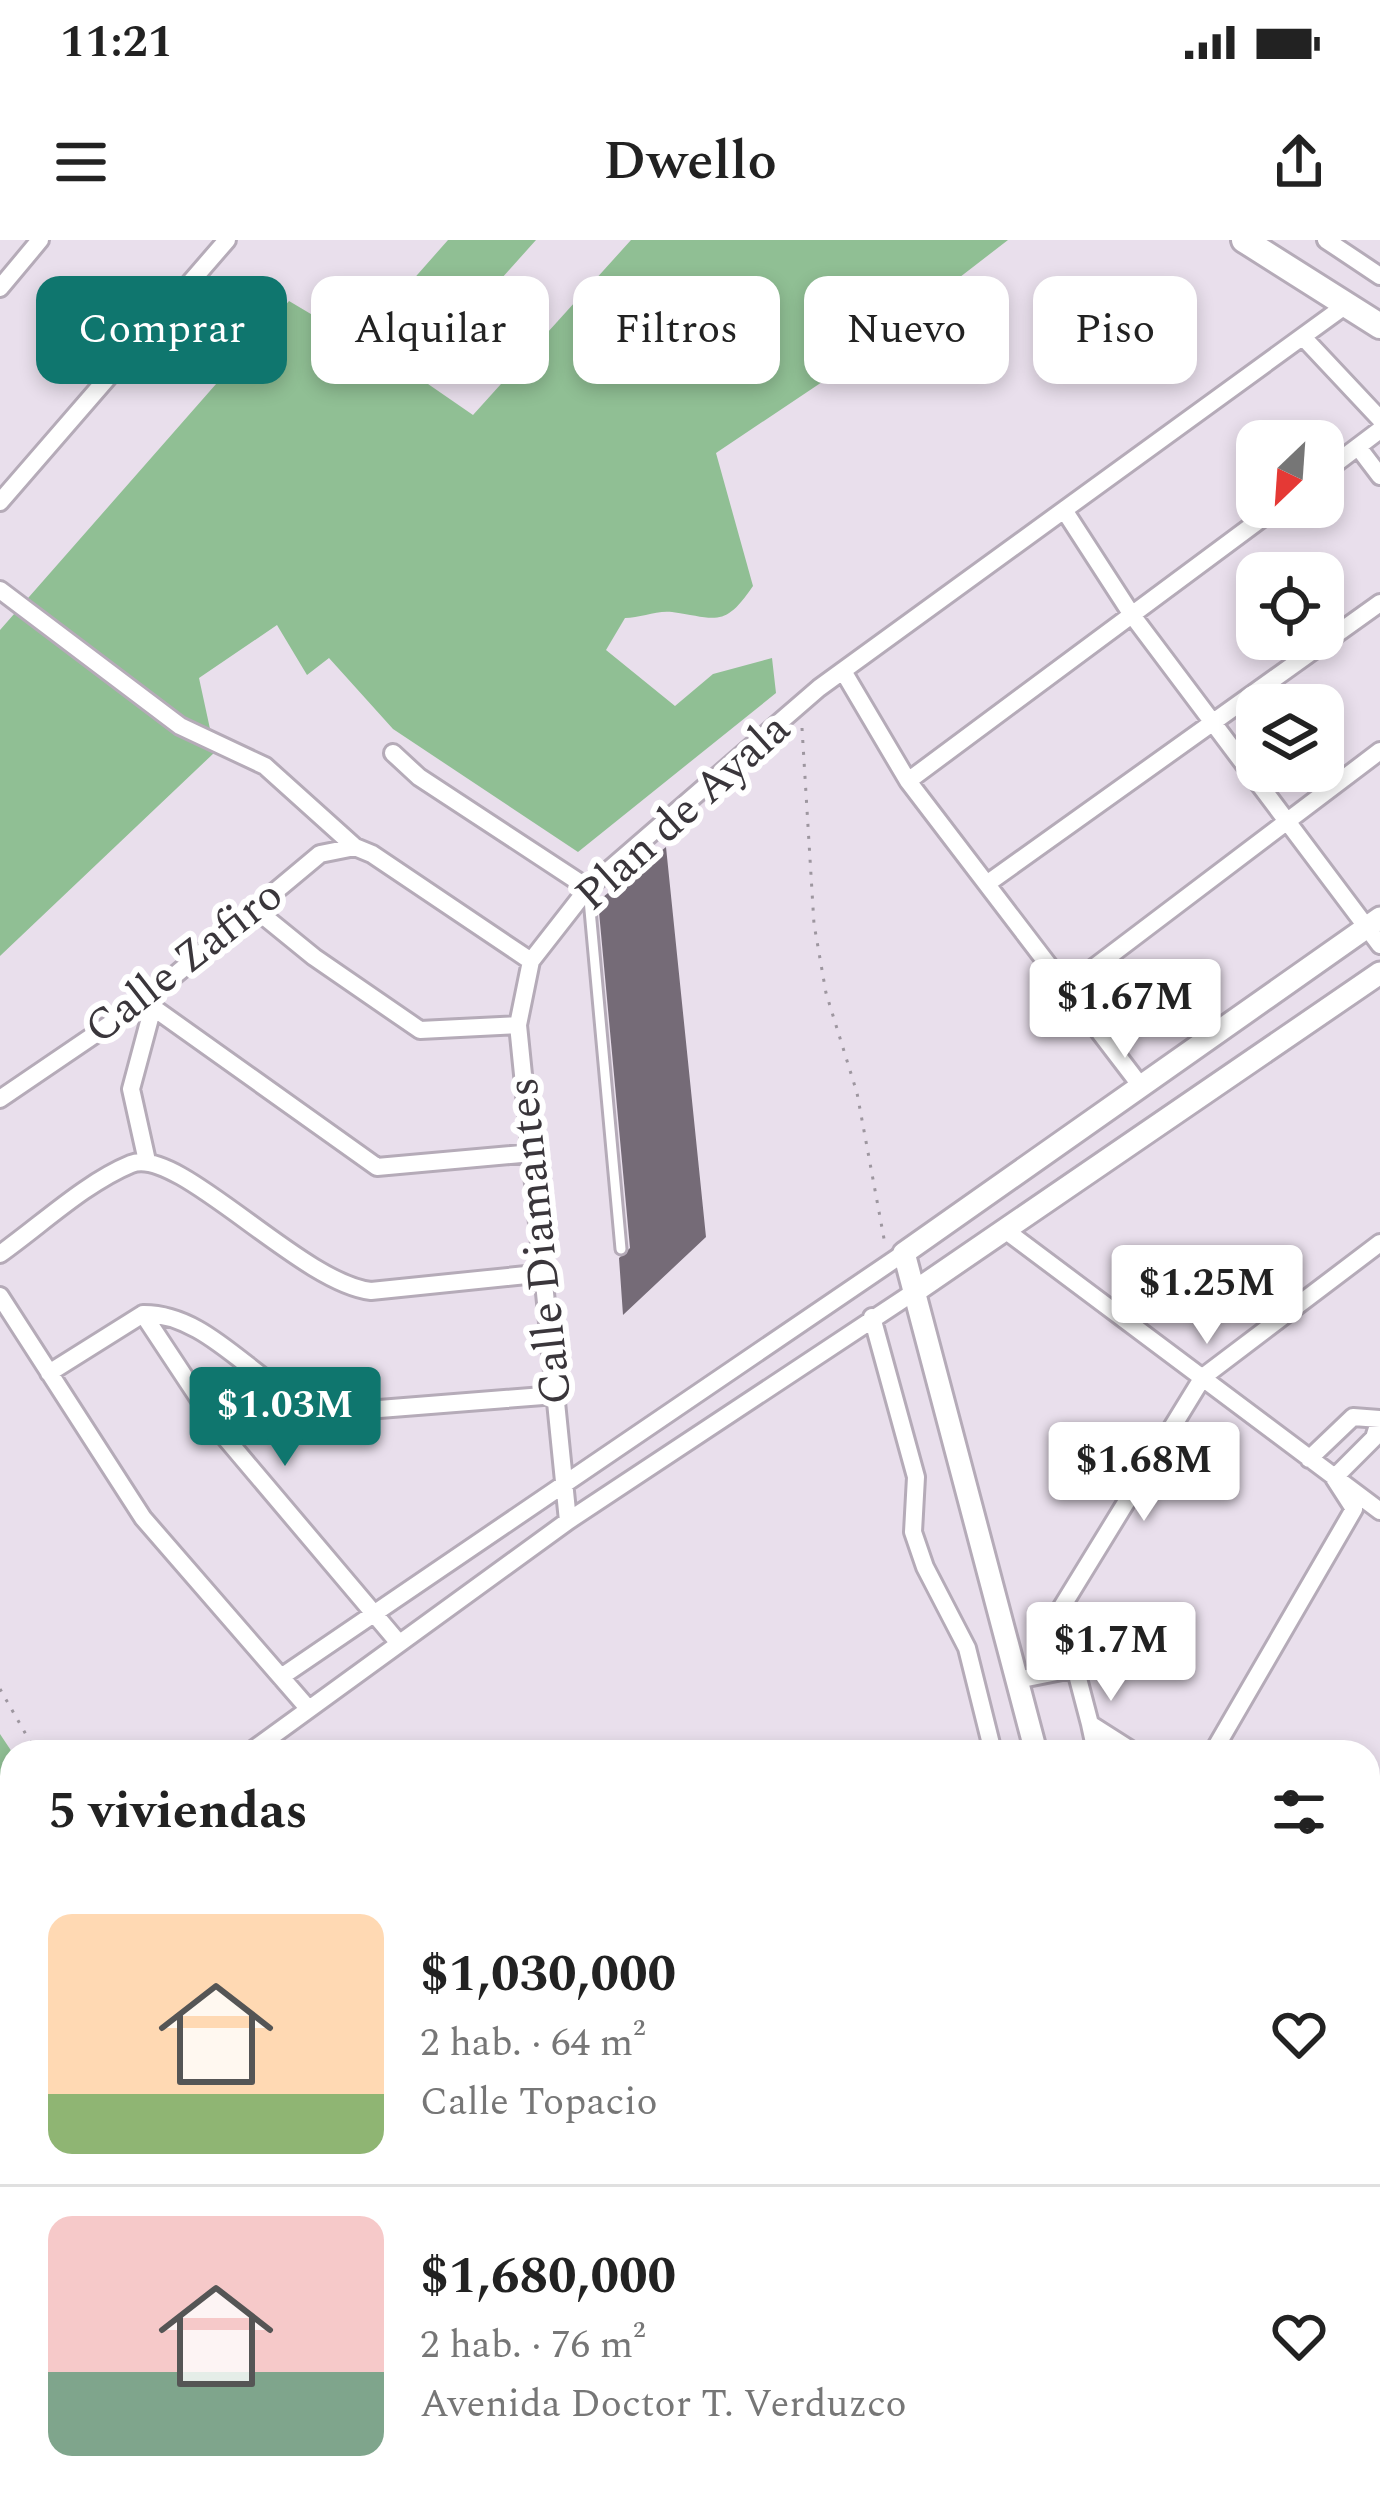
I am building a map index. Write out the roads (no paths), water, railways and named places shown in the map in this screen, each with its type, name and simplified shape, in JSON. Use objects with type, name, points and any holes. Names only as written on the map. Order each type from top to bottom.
[{"type":"main road","points":[[1244,240],[1380,326]]},
{"type":"street","points":[[0,288],[40,240]]},
{"type":"street","points":[[0,502],[227,240]]},
{"type":"street","points":[[1326,240],[1380,275]]},
{"type":"street","name":"Plan de Ayala","points":[[531,961],[588,889],[843,671],[1346,305]]},
{"type":"street","points":[[1303,337],[1380,419]]},
{"type":"street","points":[[1344,457],[1380,430]]},
{"type":"street","points":[[1358,446],[1380,476]]},
{"type":"street","points":[[281,1677],[897,1258],[1140,1084],[1376,930],[1286,820],[1132,615],[1064,510]]},
{"type":"street","points":[[908,782],[1249,528]]},
{"type":"street","points":[[0,590],[180,726],[265,766],[363,850],[531,961]]},
{"type":"street","points":[[988,883],[1380,603]]},
{"type":"street","points":[[843,671],[908,782],[1140,1084]]},
{"type":"street","points":[[1067,988],[1380,751]]},
{"type":"street","points":[[393,753],[419,777],[588,889]]},
{"type":"street","name":"Calle Zafiro","points":[[0,1099],[148,1004],[320,854],[363,850]]},
{"type":"street","points":[[255,909],[419,1030],[518,1025]]},
{"type":"street","name":"Calle Diamantes","points":[[531,961],[518,1025],[568,1521]]},
{"type":"street","points":[[265,1740],[568,1521],[914,1292],[1380,973]]},
{"type":"street","points":[[147,1162],[130,1089],[148,1004],[377,1167],[532,1153]]},
{"type":"street","points":[[0,1254],[112,1176],[147,1162],[177,1171],[284,1251],[347,1288],[371,1291],[546,1273]]},
{"type":"street","points":[[1005,1230],[1380,1511]]},
{"type":"street","points":[[1093,1740],[1060,1610],[1203,1377],[1380,1243]]},
{"type":"street","points":[[897,1258],[914,1292],[1033,1740]]},
{"type":"street","points":[[0,1296],[143,1518],[308,1707]]},
{"type":"street","points":[[49,1373],[143,1314],[179,1321],[304,1407],[329,1413],[556,1395]]},
{"type":"street","points":[[143,1314],[223,1435],[398,1642]]},
{"type":"street","points":[[872,1317],[916,1477],[914,1532],[925,1568],[967,1648],[990,1740]]},
{"type":"street","points":[[1310,1459],[1353,1417],[1380,1419],[1374,1438],[1334,1478]]},
{"type":"street","points":[[1220,1740],[1354,1509],[1334,1478]]},
{"type":"street","points":[[1017,1680],[1072,1669]]},
{"type":"street","points":[[1090,1724],[1115,1740]]},
{"type":"lane","points":[[588,889],[621,1249]]}]
